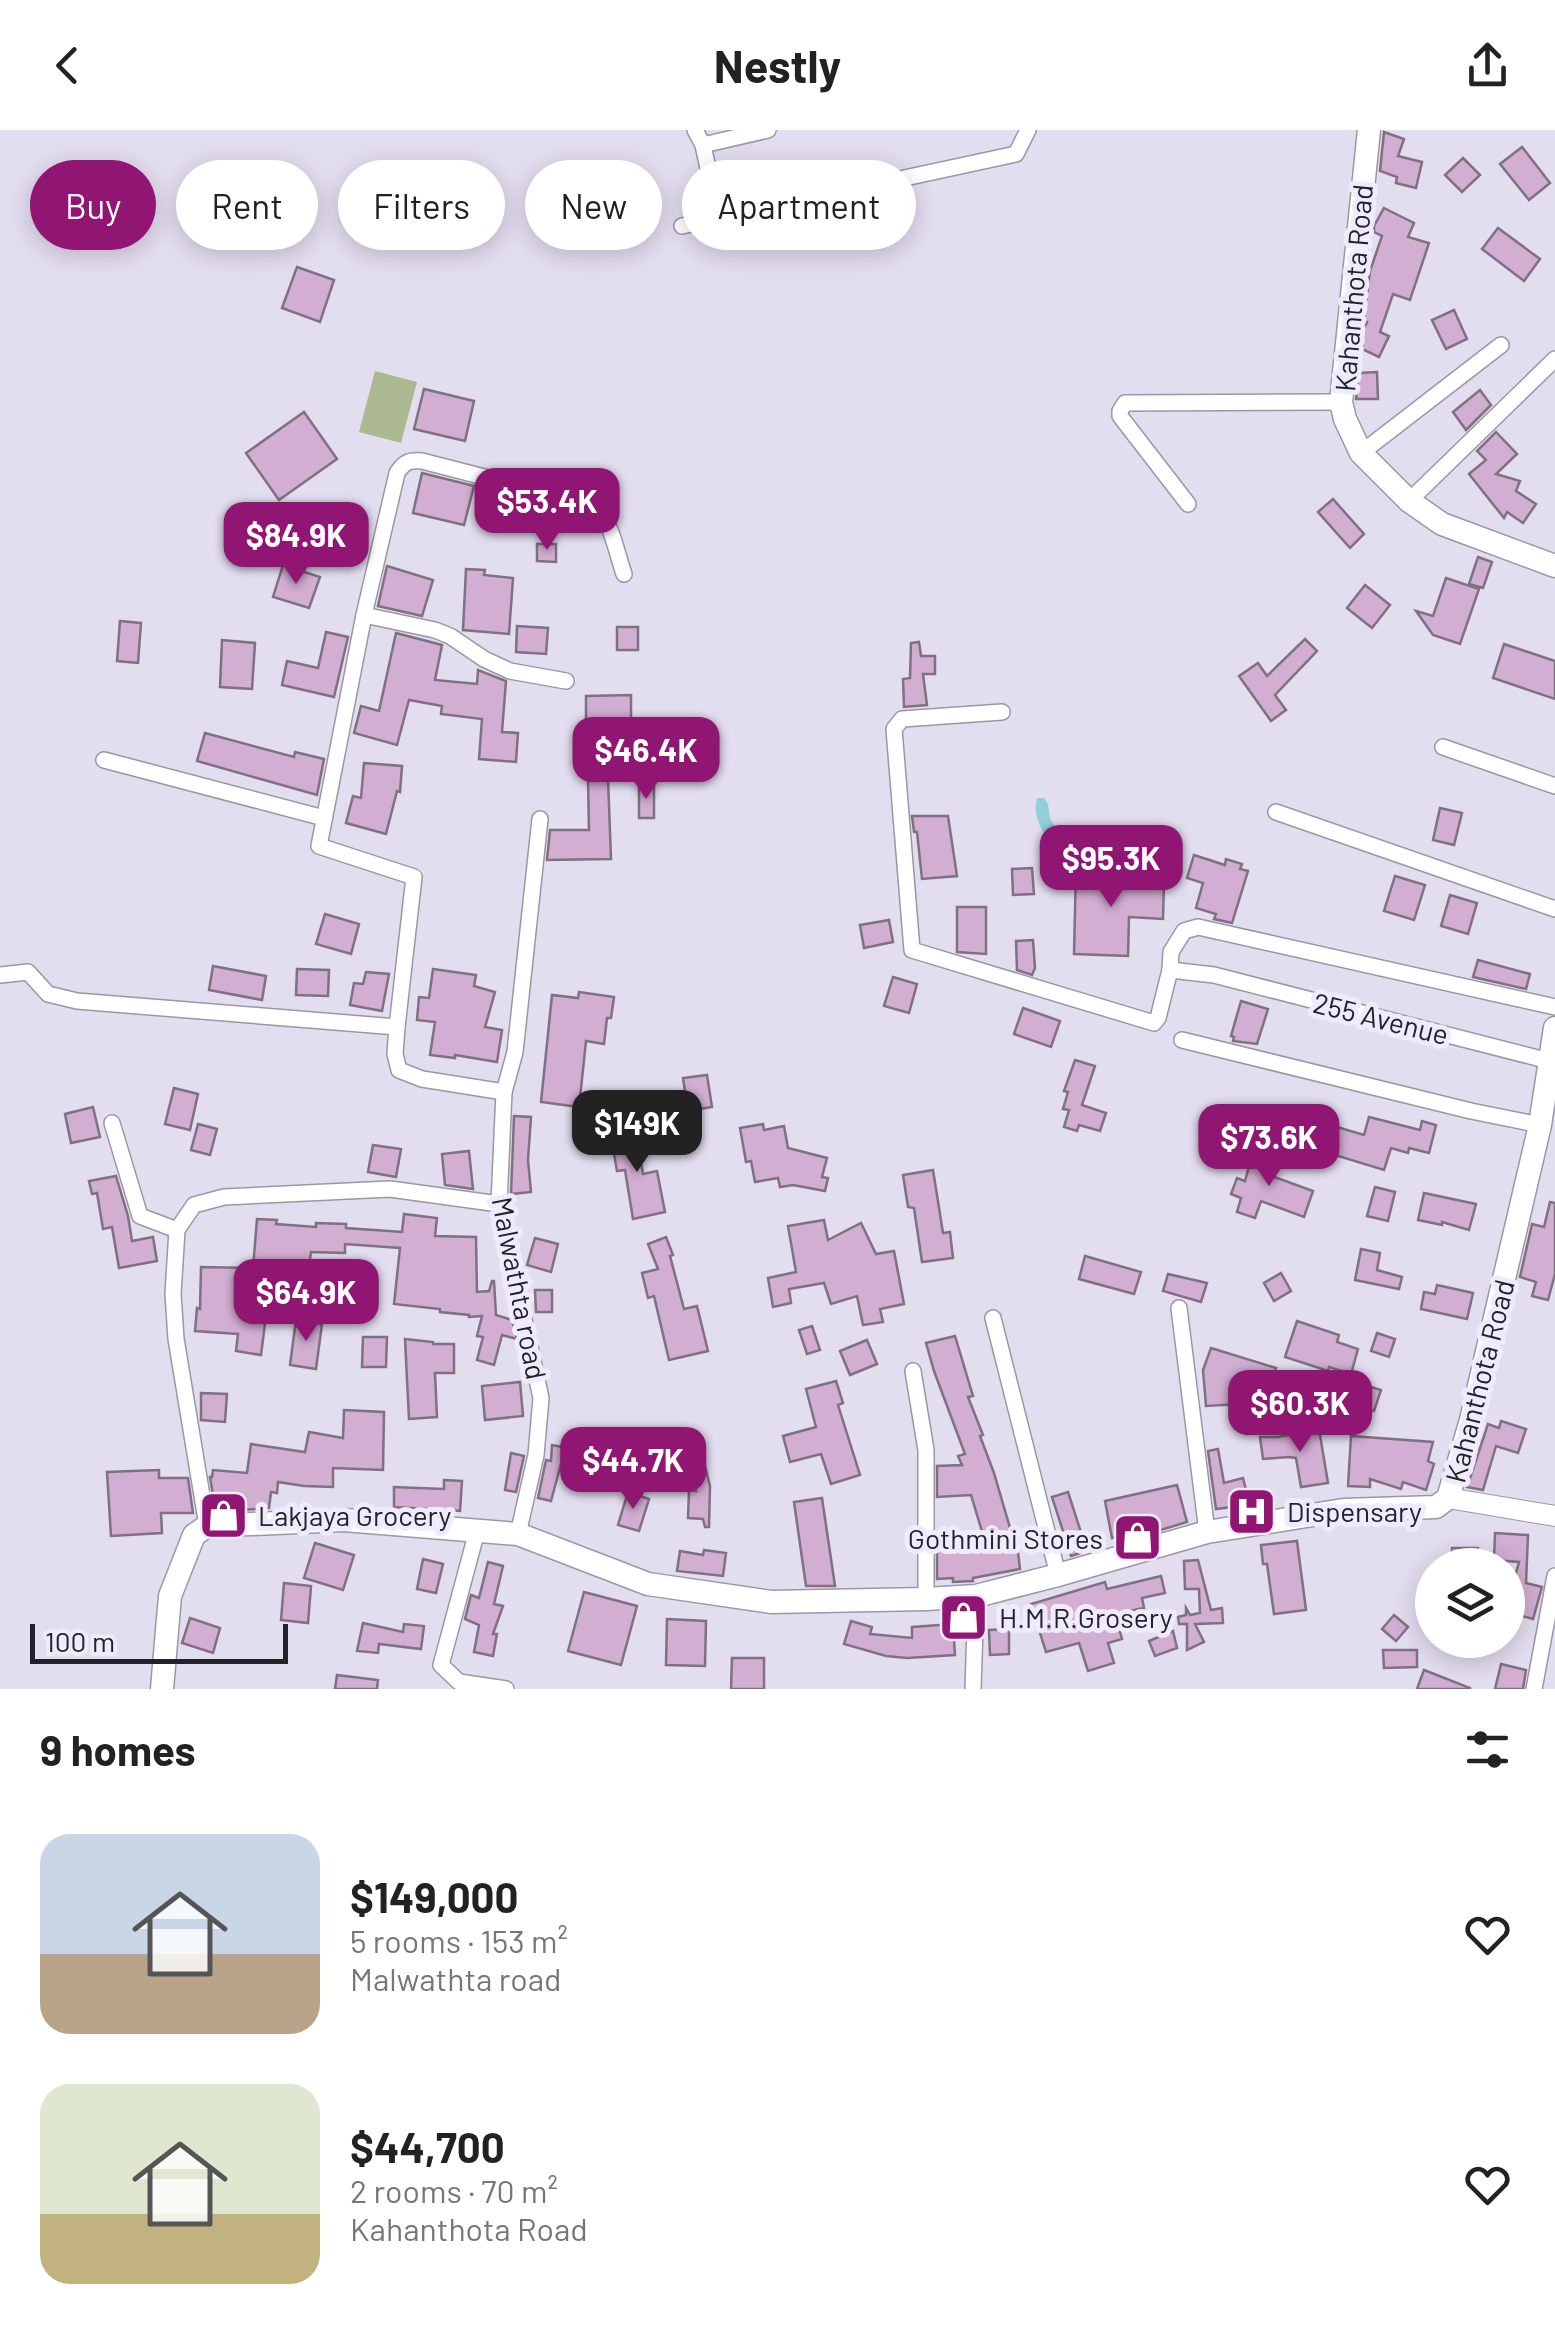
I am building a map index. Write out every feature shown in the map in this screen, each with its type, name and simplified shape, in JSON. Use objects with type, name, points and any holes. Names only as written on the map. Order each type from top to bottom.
[{"type":"main road","name":"Kahanthota Road","points":[[1369,130],[1340,402],[1345,419],[1361,453],[1408,501],[1442,524],[1555,566]]},
{"type":"main road","name":"Kahanthota Road","points":[[208,1526],[344,1520],[518,1534],[648,1584],[772,1602],[926,1600],[976,1596],[1207,1532],[1343,1510],[1436,1507],[1448,1498],[1476,1403],[1540,1125],[1555,1028]]},
{"type":"main road","points":[[162,1689],[170,1596],[194,1535],[208,1526]]},
{"type":"street","points":[[699,137],[768,130]]},
{"type":"street","points":[[916,176],[1016,154],[1028,130]]},
{"type":"street","points":[[1361,453],[1501,344]]},
{"type":"street","points":[[1408,501],[1555,359]]},
{"type":"street","points":[[1188,504],[1120,416],[1125,403],[1340,402]]},
{"type":"street","points":[[504,1092],[422,1080],[400,1070],[396,1027],[414,877],[320,846],[364,615],[397,473],[410,460],[422,461],[593,506],[606,521],[624,574]]},
{"type":"street","points":[[364,615],[435,630],[510,671],[566,681]]},
{"type":"street","points":[[1002,712],[902,719],[894,729],[912,950],[1154,1023],[1170,970],[1171,952],[1184,931],[1198,927],[1555,1007]]},
{"type":"street","points":[[1443,746],[1555,786]]},
{"type":"street","points":[[104,760],[324,818]]},
{"type":"street","points":[[1276,812],[1555,908]]},
{"type":"street","name":"Malwathta road","points":[[518,1534],[536,1455],[541,1398],[498,1204],[504,1092],[515,1052],[540,819]]},
{"type":"street","name":"255 Avenue","points":[[1170,970],[1214,975],[1549,1060]]},
{"type":"street","points":[[0,975],[28,972],[48,994],[77,1001],[396,1027]]},
{"type":"street","points":[[1182,1040],[1540,1125]]},
{"type":"street","points":[[112,1123],[140,1216],[178,1230]]},
{"type":"street","points":[[208,1526],[176,1339],[173,1294],[178,1230],[194,1205],[224,1197],[390,1188],[498,1204]]},
{"type":"street","points":[[1178,1308],[1207,1532]]},
{"type":"street","points":[[993,1318],[1058,1575]]},
{"type":"street","points":[[913,1372],[926,1450],[926,1600]]},
{"type":"street","points":[[1448,1498],[1555,1516]]},
{"type":"street","points":[[476,1531],[441,1665],[460,1682],[506,1689]]},
{"type":"street","points":[[1534,1689],[1555,1576]]},
{"type":"street","points":[[973,1689],[976,1596]]},
{"type":"green space","points":[[375,371],[417,382],[401,443],[359,432]]},
{"type":"water","points":[[1037,798],[1044,798],[1048,804],[1050,819],[1072,850],[1070,856],[1058,856],[1045,835],[1036,814]]},
{"type":"building","points":[[1384,132],[1404,139],[1398,156],[1422,162],[1416,188],[1396,183],[1397,177],[1380,171]]},
{"type":"building","points":[[1522,147],[1550,183],[1529,200],[1500,164]]},
{"type":"building","points":[[1463,158],[1480,175],[1462,192],[1445,175]]},
{"type":"building","points":[[1384,208],[1414,223],[1408,237],[1429,243],[1410,300],[1393,294],[1380,332],[1389,336],[1379,357],[1362,349],[1370,271],[1382,236],[1374,232],[1374,226]]},
{"type":"building","points":[[1498,228],[1540,259],[1524,281],[1482,249]]},
{"type":"building","points":[[297,267],[334,280],[320,322],[282,308]]},
{"type":"building","points":[[1454,310],[1467,339],[1446,349],[1432,320]]},
{"type":"building","points":[[1377,372],[1378,399],[1356,399],[1359,373]]},
{"type":"building","points":[[424,389],[474,401],[465,441],[414,429]]},
{"type":"building","points":[[1480,390],[1491,405],[1466,430],[1453,412]]},
{"type":"building","points":[[304,412],[337,459],[279,500],[246,453]]},
{"type":"building","points":[[1496,432],[1517,454],[1496,474],[1520,481],[1516,491],[1536,504],[1523,523],[1507,512],[1504,518],[1469,474],[1486,460],[1477,451]]},
{"type":"building","points":[[422,473],[474,486],[464,525],[413,513]]},
{"type":"building","points":[[501,493],[528,500],[521,531],[495,526]]},
{"type":"building","points":[[1333,499],[1364,534],[1350,548],[1318,512]]},
{"type":"building","points":[[537,544],[556,544],[556,562],[537,561]]},
{"type":"building","points":[[1478,557],[1492,562],[1483,588],[1469,584]]},
{"type":"building","points":[[283,565],[320,577],[309,608],[273,597]]},
{"type":"building","points":[[387,566],[433,580],[422,616],[378,606]]},
{"type":"building","points":[[466,569],[513,578],[509,634],[463,630]]},
{"type":"building","points":[[1446,578],[1479,589],[1460,644],[1433,635],[1416,611],[1433,616]]},
{"type":"building","points":[[1365,585],[1390,605],[1372,628],[1347,608]]},
{"type":"building","points":[[120,621],[141,623],[138,663],[117,661]]},
{"type":"building","points":[[517,626],[548,628],[546,654],[516,652]]},
{"type":"building","points":[[617,627],[638,627],[638,650],[617,650]]},
{"type":"building","points":[[326,632],[348,637],[334,697],[282,685],[287,661],[318,668]]},
{"type":"building","points":[[396,633],[442,645],[435,680],[477,684],[478,670],[506,681],[502,732],[518,733],[516,762],[479,759],[482,719],[441,714],[442,706],[409,700],[397,745],[354,733],[361,706],[379,711]]},
{"type":"building","points":[[1305,639],[1317,651],[1275,695],[1286,710],[1271,721],[1239,676],[1258,663],[1267,676]]},
{"type":"building","points":[[222,640],[255,643],[252,689],[220,687]]},
{"type":"building","points":[[919,642],[921,656],[935,656],[935,674],[923,674],[927,705],[904,707],[903,679],[910,678],[911,643]]},
{"type":"building","points":[[1504,644],[1555,661],[1555,699],[1493,678]]},
{"type":"building","points":[[631,695],[631,720],[586,720],[586,696]]},
{"type":"building","points":[[205,733],[294,757],[295,752],[324,759],[317,795],[197,761]]},
{"type":"building","points":[[364,763],[402,766],[400,792],[397,791],[386,834],[346,823],[353,796],[361,798]]},
{"type":"building","points":[[588,779],[608,779],[611,859],[547,860],[550,830],[589,830]]},
{"type":"building","points":[[639,787],[654,787],[654,818],[639,818]]},
{"type":"building","points":[[1440,808],[1462,813],[1454,845],[1433,840]]},
{"type":"building","points":[[912,816],[948,816],[957,876],[922,879]]},
{"type":"building","points":[[1194,855],[1225,865],[1226,859],[1242,864],[1240,869],[1248,871],[1232,923],[1214,919],[1216,914],[1196,908],[1203,883],[1187,878]]},
{"type":"building","points":[[1032,868],[1034,894],[1013,895],[1012,869]]},
{"type":"building","points":[[1076,869],[1130,870],[1129,882],[1164,883],[1163,919],[1129,917],[1128,956],[1074,954]]},
{"type":"building","points":[[1395,876],[1425,885],[1414,920],[1384,911]]},
{"type":"building","points":[[1450,895],[1477,903],[1468,934],[1441,926]]},
{"type":"building","points":[[957,907],[986,907],[986,954],[957,952]]},
{"type":"building","points":[[325,914],[359,924],[351,954],[316,944]]},
{"type":"building","points":[[889,920],[893,942],[864,948],[860,925]]},
{"type":"building","points":[[1033,940],[1032,975],[1017,970],[1016,941]]},
{"type":"building","points":[[1478,960],[1530,974],[1526,989],[1473,977]]},
{"type":"building","points":[[213,966],[266,976],[262,1000],[209,990]]},
{"type":"building","points":[[297,969],[329,970],[328,996],[296,995]]},
{"type":"building","points":[[433,969],[476,975],[474,986],[495,992],[485,1027],[502,1030],[497,1062],[430,1055],[435,1022],[417,1020],[419,997],[429,998]]},
{"type":"building","points":[[366,972],[389,974],[382,1011],[350,1005],[354,983],[363,984]]},
{"type":"building","points":[[893,977],[917,984],[909,1013],[884,1006]]},
{"type":"building","points":[[579,992],[614,997],[604,1044],[586,1041],[579,1107],[541,1102],[552,995],[578,998]]},
{"type":"building","points":[[1241,1001],[1268,1009],[1257,1044],[1233,1041],[1231,1036]]},
{"type":"building","points":[[1023,1008],[1060,1021],[1051,1047],[1014,1034]]},
{"type":"building","points":[[1075,1060],[1095,1066],[1082,1105],[1106,1113],[1100,1131],[1079,1125],[1077,1131],[1064,1127],[1069,1110],[1063,1109],[1068,1092],[1064,1091]]},
{"type":"building","points":[[707,1075],[712,1107],[688,1111],[683,1078]]},
{"type":"building","points":[[174,1088],[198,1094],[190,1130],[165,1124]]},
{"type":"building","points":[[93,1107],[100,1137],[71,1143],[65,1114]]},
{"type":"building","points":[[514,1116],[531,1117],[531,1192],[511,1194]]},
{"type":"building","points":[[1369,1117],[1420,1130],[1422,1121],[1436,1125],[1429,1153],[1391,1148],[1384,1170],[1325,1152],[1334,1126],[1364,1135]]},
{"type":"building","points":[[198,1124],[217,1129],[210,1155],[191,1150]]},
{"type":"building","points":[[763,1124],[764,1130],[784,1126],[788,1148],[827,1158],[822,1177],[828,1178],[825,1191],[793,1185],[780,1187],[778,1178],[755,1182],[751,1161],[746,1162],[740,1128]]},
{"type":"building","points":[[635,1127],[643,1174],[657,1171],[665,1212],[633,1219],[625,1170],[617,1171],[610,1131]]},
{"type":"building","points":[[373,1145],[401,1149],[396,1177],[368,1172]]},
{"type":"building","points":[[1254,1148],[1272,1153],[1266,1174],[1313,1191],[1304,1217],[1261,1201],[1255,1218],[1237,1212],[1241,1198],[1231,1194],[1237,1178],[1245,1181]]},
{"type":"building","points":[[469,1151],[473,1189],[445,1185],[442,1154]]},
{"type":"building","points":[[933,1170],[943,1233],[950,1232],[953,1258],[922,1262],[914,1208],[908,1207],[903,1175]]},
{"type":"building","points":[[116,1176],[132,1241],[153,1237],[157,1261],[119,1268],[112,1227],[103,1229],[97,1193],[92,1194],[89,1181]]},
{"type":"building","points":[[1375,1187],[1395,1192],[1388,1221],[1367,1216]]},
{"type":"building","points":[[1424,1193],[1476,1204],[1469,1230],[1418,1220]]},
{"type":"building","points":[[1550,1202],[1555,1203],[1555,1274],[1548,1300],[1532,1296],[1536,1282],[1520,1277],[1532,1224],[1544,1227]]},
{"type":"building","points":[[404,1214],[437,1218],[435,1236],[476,1237],[477,1292],[489,1291],[494,1281],[496,1315],[512,1320],[517,1339],[502,1335],[494,1365],[477,1360],[483,1337],[477,1336],[482,1316],[394,1304],[400,1248],[345,1244],[345,1253],[311,1252],[305,1295],[243,1287],[242,1313],[266,1316],[261,1355],[236,1351],[238,1334],[195,1331],[201,1267],[253,1268],[257,1219],[277,1220],[276,1224],[346,1224],[346,1228],[402,1232]]},
{"type":"building","points":[[824,1220],[828,1240],[861,1223],[876,1254],[894,1251],[904,1304],[880,1309],[883,1322],[863,1325],[857,1296],[831,1304],[824,1283],[789,1289],[791,1303],[773,1307],[768,1278],[796,1272],[788,1226]]},
{"type":"building","points":[[666,1237],[684,1309],[697,1306],[708,1351],[669,1360],[654,1296],[648,1298],[642,1273],[658,1269],[648,1244]]},
{"type":"building","points":[[535,1238],[558,1244],[551,1272],[527,1265]]},
{"type":"building","points":[[1361,1249],[1380,1253],[1377,1270],[1402,1277],[1399,1289],[1355,1280]]},
{"type":"building","points":[[1085,1256],[1141,1272],[1134,1294],[1079,1279]]},
{"type":"building","points":[[1281,1273],[1291,1291],[1274,1301],[1264,1283]]},
{"type":"building","points":[[1168,1274],[1207,1283],[1201,1302],[1163,1291]]},
{"type":"building","points":[[1437,1285],[1473,1293],[1467,1319],[1421,1309],[1424,1292],[1435,1294]]},
{"type":"building","points":[[535,1290],[552,1290],[552,1312],[536,1312]]},
{"type":"building","points":[[296,1320],[322,1324],[316,1369],[290,1365]]},
{"type":"building","points":[[1297,1321],[1339,1335],[1337,1342],[1358,1349],[1351,1374],[1285,1357]]},
{"type":"building","points":[[812,1326],[820,1350],[807,1354],[799,1330]]},
{"type":"building","points":[[1377,1333],[1395,1339],[1389,1357],[1371,1351]]},
{"type":"building","points":[[955,1336],[973,1396],[968,1397],[1017,1544],[1020,1569],[953,1582],[953,1578],[937,1579],[937,1541],[953,1541],[954,1552],[987,1548],[971,1495],[937,1497],[937,1466],[962,1465],[958,1456],[965,1454],[926,1343]]},
{"type":"building","points":[[363,1337],[387,1337],[386,1367],[362,1367]]},
{"type":"building","points":[[405,1339],[454,1344],[454,1373],[435,1373],[437,1417],[409,1419]]},
{"type":"building","points":[[867,1340],[877,1364],[850,1375],[840,1351]]},
{"type":"building","points":[[1211,1348],[1276,1368],[1269,1387],[1263,1385],[1247,1432],[1240,1404],[1206,1406],[1203,1370]]},
{"type":"building","points":[[836,1381],[843,1403],[838,1405],[860,1475],[831,1484],[821,1454],[790,1462],[783,1436],[816,1427],[806,1389]]},
{"type":"building","points":[[520,1382],[523,1416],[485,1420],[482,1386]]},
{"type":"building","points":[[1355,1382],[1381,1390],[1374,1411],[1348,1403]]},
{"type":"building","points":[[201,1393],[227,1394],[225,1422],[201,1420]]},
{"type":"building","points":[[344,1410],[384,1412],[383,1470],[333,1468],[333,1487],[278,1482],[277,1493],[271,1492],[269,1508],[215,1507],[210,1477],[213,1470],[247,1473],[251,1444],[305,1452],[309,1432],[343,1438]]},
{"type":"building","points":[[1501,1421],[1526,1429],[1518,1453],[1496,1446],[1483,1490],[1467,1487],[1488,1424],[1499,1428]]},
{"type":"building","points":[[1319,1429],[1328,1483],[1301,1487],[1296,1458],[1263,1459],[1260,1437]]},
{"type":"building","points":[[1351,1436],[1433,1442],[1428,1461],[1434,1464],[1426,1490],[1403,1482],[1401,1489],[1370,1479],[1370,1487],[1348,1486]]},
{"type":"building","points":[[552,1445],[567,1448],[551,1501],[538,1498],[546,1460],[551,1461]]},
{"type":"building","points":[[1218,1449],[1224,1483],[1243,1478],[1250,1505],[1216,1509],[1208,1451]]},
{"type":"building","points":[[701,1450],[710,1486],[709,1527],[705,1527],[703,1519],[688,1518],[689,1490],[696,1491],[686,1454]]},
{"type":"building","points":[[511,1453],[524,1456],[516,1492],[505,1490]]},
{"type":"building","points":[[159,1470],[159,1478],[188,1478],[193,1513],[161,1513],[162,1533],[111,1536],[107,1472]]},
{"type":"building","points":[[444,1480],[462,1481],[460,1511],[394,1507],[394,1487],[444,1489]]},
{"type":"building","points":[[1177,1485],[1187,1522],[1112,1538],[1105,1501]]},
{"type":"building","points":[[628,1492],[649,1499],[639,1531],[618,1525]]},
{"type":"building","points":[[1068,1492],[1087,1551],[1071,1556],[1052,1497]]},
{"type":"building","points":[[822,1498],[835,1586],[806,1586],[794,1502]]},
{"type":"building","points":[[1495,1533],[1528,1535],[1526,1583],[1542,1587],[1533,1619],[1525,1617],[1525,1548],[1494,1548]]},
{"type":"building","points":[[1297,1541],[1306,1610],[1274,1614],[1261,1545]]},
{"type":"building","points":[[315,1543],[354,1555],[343,1590],[304,1578]]},
{"type":"building","points":[[704,1550],[726,1553],[723,1576],[677,1571],[680,1551],[703,1555]]},
{"type":"building","points":[[423,1559],[443,1564],[436,1593],[417,1589]]},
{"type":"building","points":[[1198,1560],[1211,1610],[1222,1608],[1223,1623],[1195,1624],[1204,1642],[1187,1650],[1187,1624],[1179,1624],[1178,1617],[1186,1615],[1186,1608],[1190,1615],[1200,1613],[1199,1589],[1185,1589],[1184,1561]]},
{"type":"building","points":[[488,1562],[503,1566],[494,1604],[503,1606],[493,1634],[497,1634],[493,1656],[474,1652],[479,1625],[465,1619],[471,1595],[479,1598]]},
{"type":"building","points":[[1161,1576],[1165,1593],[1142,1598],[1144,1608],[1115,1614],[1122,1639],[1108,1643],[1114,1663],[1088,1671],[1079,1643],[1046,1652],[1031,1604],[1105,1582],[1107,1589]]},
{"type":"building","points":[[284,1583],[311,1586],[308,1623],[281,1620]]},
{"type":"building","points":[[584,1592],[637,1606],[621,1665],[568,1651]]},
{"type":"building","points":[[1394,1615],[1408,1627],[1396,1641],[1382,1629]]},
{"type":"building","points":[[190,1618],[220,1628],[213,1653],[182,1643]]},
{"type":"building","points":[[667,1619],[706,1621],[705,1666],[666,1665]]},
{"type":"building","points":[[851,1621],[872,1627],[870,1634],[912,1638],[912,1627],[953,1624],[955,1655],[886,1656],[844,1644]]},
{"type":"building","points":[[363,1623],[403,1632],[404,1624],[424,1626],[421,1649],[379,1644],[378,1653],[357,1651]]},
{"type":"building","points":[[1009,1629],[1009,1654],[990,1655],[989,1630]]},
{"type":"building","points":[[1173,1631],[1177,1648],[1155,1656],[1149,1641]]},
{"type":"building","points":[[1383,1650],[1415,1650],[1417,1667],[1384,1668]]},
{"type":"building","points":[[732,1658],[764,1658],[764,1689],[731,1689]]},
{"type":"building","points":[[1501,1664],[1526,1670],[1523,1689],[1495,1689]]},
{"type":"building","points":[[1424,1670],[1470,1688],[1470,1689],[1417,1689]]},
{"type":"building","points":[[337,1675],[378,1680],[377,1689],[335,1689]]},
{"type":"place","name":"Dispensary","points":[[1252,1511]]},
{"type":"place","name":"Lakjaya Grocery","points":[[223,1515]]},
{"type":"place","name":"Gothmini Stores","points":[[1138,1538]]},
{"type":"place","name":"H.M.R.Grosery","points":[[964,1617]]}]
